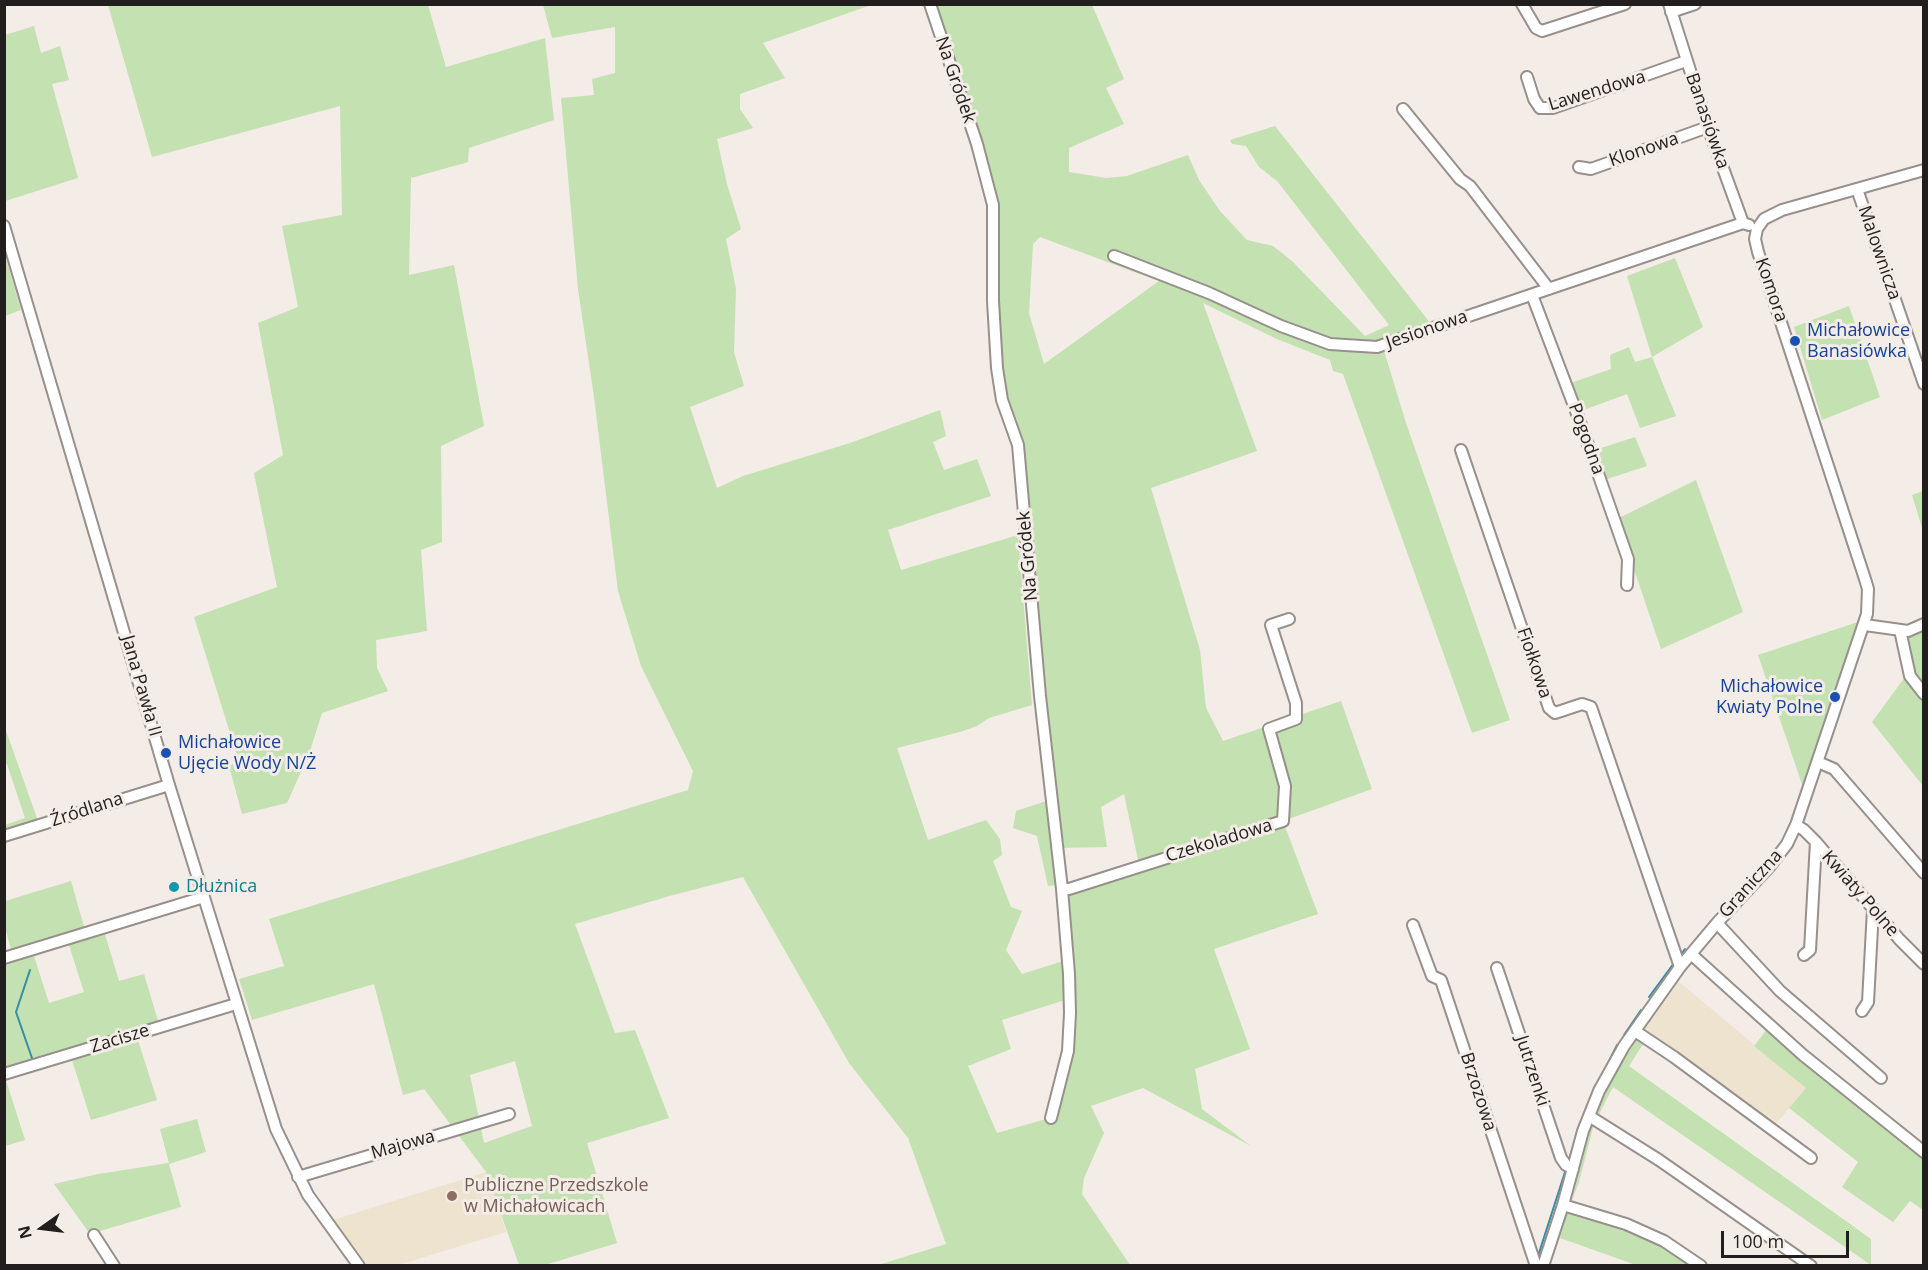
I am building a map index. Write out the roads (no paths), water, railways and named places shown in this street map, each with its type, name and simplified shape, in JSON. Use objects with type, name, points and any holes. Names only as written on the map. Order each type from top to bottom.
[{"type":"street","name":"Na Gródek","points":[[930,4],[977,144],[993,205],[993,301],[997,368],[1002,400],[1018,445],[1040,696],[1062,889],[1069,974],[1068,1051],[1051,1118]]},
{"type":"street","points":[[1522,4],[1536,28],[1542,31],[1625,4]]},
{"type":"street","points":[[1670,8],[1695,4]]},
{"type":"street","name":"Banasiówka","points":[[1670,8],[1708,127],[1743,223]]},
{"type":"street","name":"Lawendowa","points":[[1527,76],[1534,99],[1540,108],[1552,108],[1686,61]]},
{"type":"street","points":[[1403,109],[1460,179],[1470,186],[1549,289]]},
{"type":"street","name":"Klonowa","points":[[1579,167],[1591,169],[1708,127]]},
{"type":"street","points":[[1743,223],[1757,229],[1771,214],[1923,170]]},
{"type":"street","name":"Malownicza","points":[[1857,189],[1923,384]]},
{"type":"street","name":"Jesionowa","points":[[1114,256],[1209,293],[1281,326],[1330,344],[1377,347],[1743,223]]},
{"type":"street","name":"Jana Pawła II","points":[[4,226],[169,785],[276,1129],[308,1194],[355,1264]]},
{"type":"street","name":"Komora","points":[[1757,229],[1755,239],[1758,252],[1865,579],[1868,601],[1865,625],[1818,762]]},
{"type":"street","name":"Pogodna","points":[[1532,295],[1580,419],[1628,559],[1627,585]]},
{"type":"street","name":"Fiołkowa","points":[[1461,450],[1549,708],[1555,713],[1582,704],[1591,706],[1680,967]]},
{"type":"street","name":"Czekoladowa","points":[[1062,889],[1069,889],[1283,821],[1285,786],[1269,729],[1296,719],[1296,703],[1271,625],[1289,618]]},
{"type":"street","points":[[1865,625],[1908,632],[1923,624]]},
{"type":"street","points":[[1900,630],[1910,676],[1923,694]]},
{"type":"street","points":[[1818,762],[1834,769],[1923,873]]},
{"type":"street","name":"Graniczna","points":[[1543,1266],[1589,1116],[1599,1091],[1635,1031],[1680,967],[1770,866],[1786,844],[1796,825],[1818,762]]},
{"type":"street","name":"Źródlana","points":[[4,836],[169,785]]},
{"type":"street","name":"Kwiaty Polne","points":[[1796,825],[1816,842],[1923,964]]},
{"type":"street","points":[[1804,955],[1810,950],[1816,842]]},
{"type":"street","points":[[4,958],[204,897]]},
{"type":"street","points":[[1862,1011],[1868,1002],[1873,909]]},
{"type":"street","points":[[1717,923],[1780,991],[1881,1078]]},
{"type":"street","name":"Brzozowa","points":[[1413,925],[1432,976],[1441,980],[1536,1266]]},
{"type":"street","points":[[1691,954],[1803,1055],[1923,1152]]},
{"type":"street","name":"Jutrzenki","points":[[1497,968],[1561,1158],[1566,1165],[1574,1169]]},
{"type":"street","name":"Zacisze","points":[[4,1074],[236,1004]]},
{"type":"street","points":[[1635,1031],[1811,1158]]},
{"type":"street","name":"Majowa","points":[[298,1176],[509,1114]]},
{"type":"street","points":[[1589,1116],[1659,1160],[1811,1266]]},
{"type":"street","points":[[1563,1205],[1626,1224],[1664,1241],[1701,1266]]},
{"type":"street","points":[[94,1235],[114,1266]]},
{"type":"waterway","points":[[1682,953],[1685,949]]},
{"type":"waterway","points":[[1649,997],[1674,963]]},
{"type":"waterway","points":[[30,970],[16,1012],[33,1061]]},
{"type":"waterway","points":[[1624,1035],[1641,1010]]},
{"type":"waterway","points":[[1569,1159],[1589,1102],[1617,1045]]},
{"type":"waterway","points":[[1539,1253],[1565,1172]]},
{"type":"place","name":"Michałowice Banasiówka","points":[[1795,341]]},
{"type":"place","name":"Michałowice Kwiaty Polne","points":[[1835,697]]},
{"type":"place","name":"Michałowice Ujęcie Wody N/Ż","points":[[166,753]]},
{"type":"place","name":"Dłużnica","points":[[174,887]]},
{"type":"place","name":"Publiczne Przedszkole w Michałowicach","points":[[452,1196]]}]
